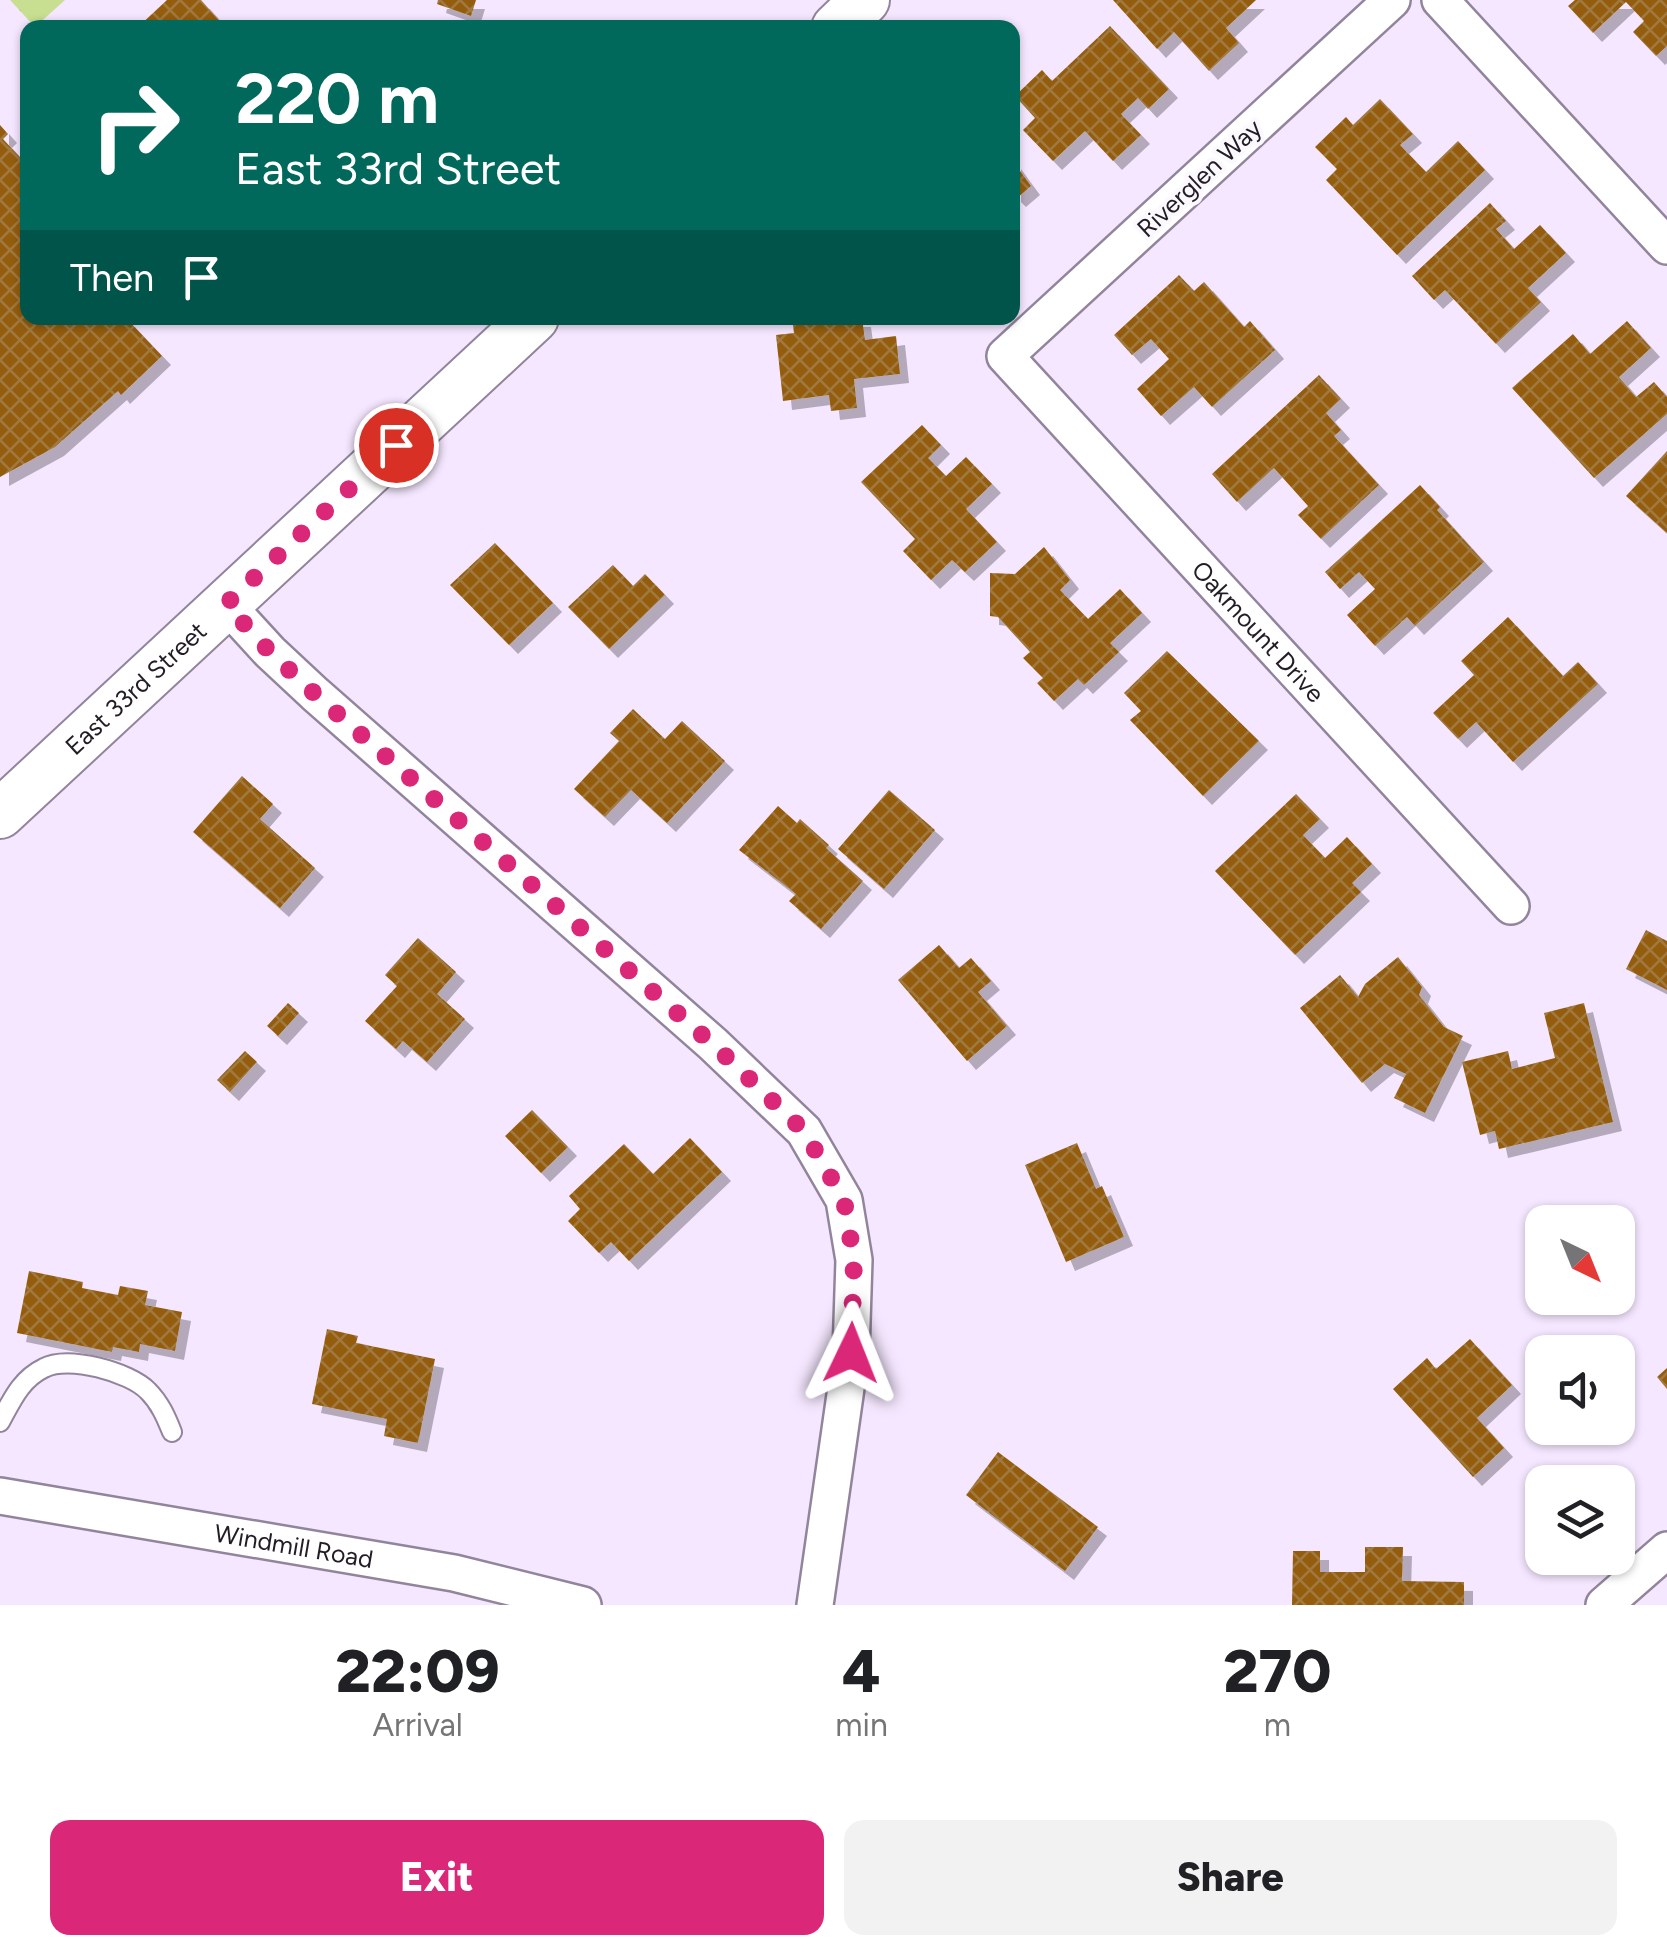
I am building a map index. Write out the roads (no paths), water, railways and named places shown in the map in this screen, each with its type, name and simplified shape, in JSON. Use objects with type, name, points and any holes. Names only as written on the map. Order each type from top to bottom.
[{"type":"street","points":[[844,20],[865,0]]},
{"type":"street","name":"Riverglen Way","points":[[1005,356],[1392,0]]},
{"type":"street","points":[[1440,0],[1667,246]]},
{"type":"street","name":"East 33rd Street","points":[[0,814],[526,325]]},
{"type":"street","name":"Oakmount Drive","points":[[1005,356],[1511,906]]},
{"type":"street","points":[[226,604],[324,702],[717,1048],[804,1131],[844,1200],[854,1260],[851,1353],[815,1605]]},
{"type":"street","name":"Windmill Road","points":[[0,1496],[454,1573],[583,1605]]},
{"type":"street","points":[[1604,1605],[1667,1550]]},
{"type":"lane","points":[[0,1422],[20,1386],[46,1366],[72,1361],[127,1378],[145,1388],[161,1406],[172,1432]]}]
